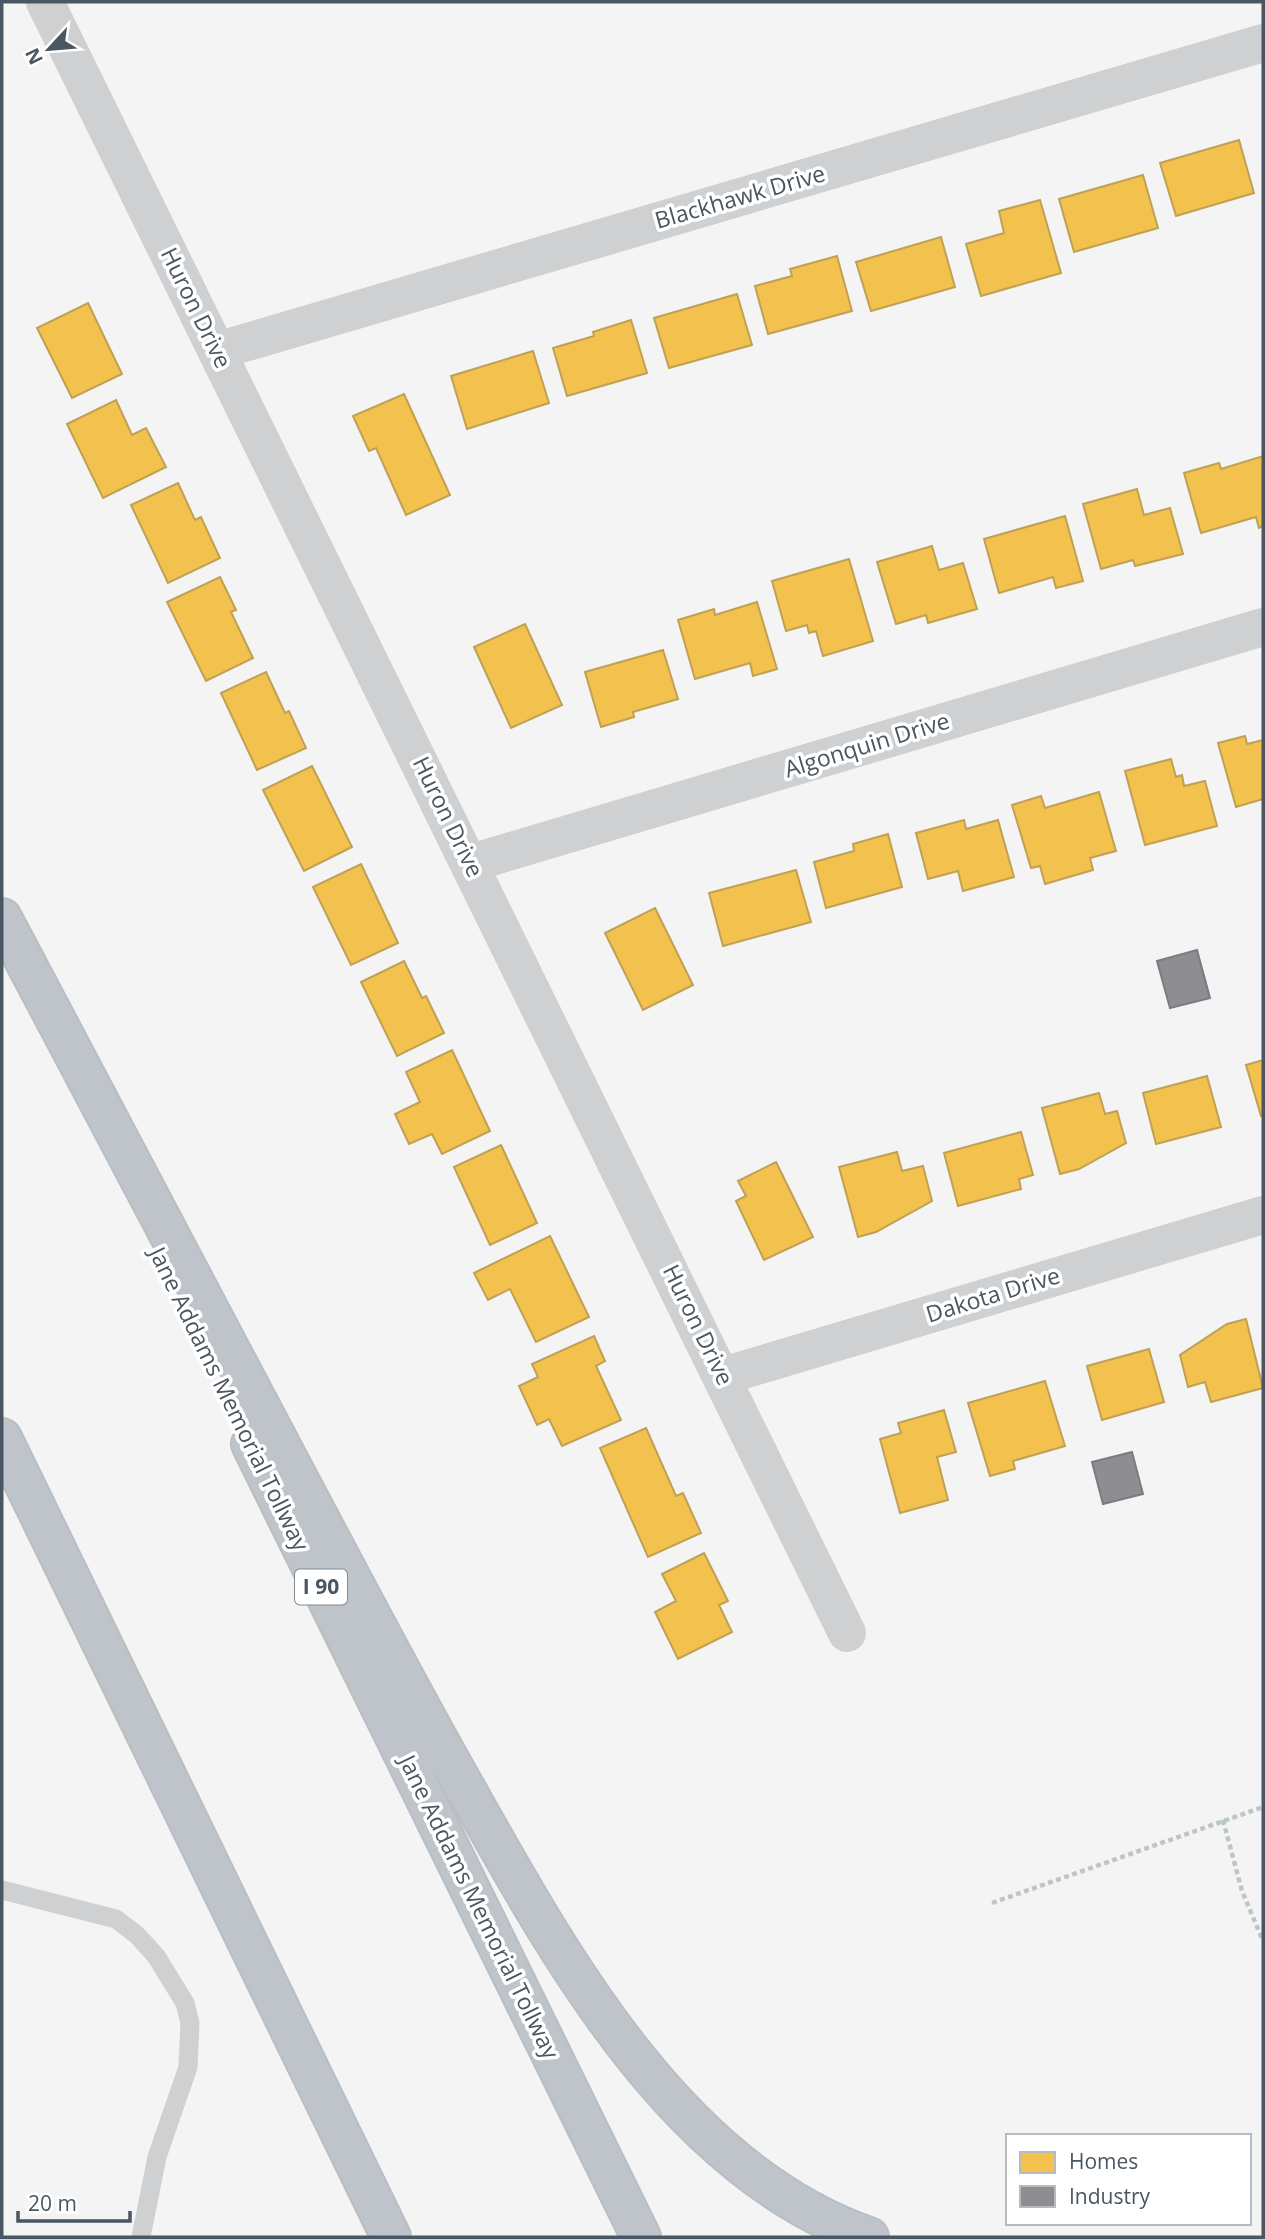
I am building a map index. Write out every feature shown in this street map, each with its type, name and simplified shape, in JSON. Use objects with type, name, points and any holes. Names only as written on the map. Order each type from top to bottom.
[{"type":"highway","points":[[2,918],[422,1712],[554,1941],[645,2067],[703,2132],[752,2176],[798,2205],[870,2237]]},
{"type":"highway","name":"Jane Addams Memorial Tollway","points":[[2,937],[641,2237]]},
{"type":"highway","points":[[2,1438],[391,2237]]},
{"type":"street","name":"Huron Drive","points":[[45,2],[848,1633]]},
{"type":"street","name":"Blackhawk Drive","points":[[218,351],[1263,43]]},
{"type":"street","name":"Algonquin Drive","points":[[471,863],[1263,627]]},
{"type":"street","name":"Dakota Drive","points":[[723,1376],[1263,1215]]},
{"type":"lane","points":[[2,1890],[116,1919],[137,1935],[156,1956],[186,2003],[190,2023],[188,2067],[157,2157],[141,2237]]},
{"type":"path","points":[[992,1903],[1263,1807]]},
{"type":"path","points":[[1223,1820],[1242,1891],[1263,1941]]},
{"type":"building: Homes","points":[[1239,140],[1254,193],[1176,216],[1160,163]]},
{"type":"building: Homes","points":[[1143,175],[1158,228],[1074,252],[1059,199]]},
{"type":"building: Homes","points":[[1040,200],[1061,273],[981,296],[966,244],[1004,233],[999,211]]},
{"type":"building: Homes","points":[[941,237],[955,287],[871,311],[856,262]]},
{"type":"building: Homes","points":[[837,256],[852,311],[768,334],[755,286],[792,276],[790,269]]},
{"type":"building: Homes","points":[[737,294],[752,345],[669,368],[654,318]]},
{"type":"building: Homes","points":[[88,303],[122,374],[72,398],[37,328]]},
{"type":"building: Homes","points":[[631,320],[647,373],[567,396],[553,348],[594,336],[593,332]]},
{"type":"building: Homes","points":[[533,351],[549,403],[467,429],[451,376]]},
{"type":"building: Homes","points":[[404,394],[450,495],[406,515],[376,448],[369,451],[353,416]]},
{"type":"building: Homes","points":[[116,400],[132,435],[146,428],[166,467],[103,498],[67,424]]},
{"type":"building: Homes","points":[[1263,456],[1263,526],[1259,528],[1256,517],[1201,533],[1184,473],[1219,463],[1221,469]]},
{"type":"building: Homes","points":[[178,483],[195,520],[201,517],[220,558],[168,583],[131,505]]},
{"type":"building: Homes","points":[[1137,489],[1144,515],[1170,508],[1183,554],[1135,566],[1133,560],[1101,569],[1083,504]]},
{"type":"building: Homes","points":[[1065,516],[1083,581],[1056,588],[1053,577],[999,593],[984,539]]},
{"type":"building: Homes","points":[[932,546],[939,570],[963,563],[977,609],[928,623],[926,615],[896,624],[877,562]]},
{"type":"building: Homes","points":[[849,559],[873,641],[823,656],[816,631],[809,633],[807,625],[786,631],[772,581]]},
{"type":"building: Homes","points":[[220,577],[236,610],[231,612],[253,658],[206,681],[167,602]]},
{"type":"building: Homes","points":[[757,602],[777,669],[753,676],[750,663],[695,679],[678,620],[714,609],[715,615]]},
{"type":"building: Homes","points":[[525,624],[562,705],[511,728],[474,647]]},
{"type":"building: Homes","points":[[663,650],[678,699],[633,712],[634,717],[601,727],[585,672]]},
{"type":"building: Homes","points":[[266,672],[285,713],[289,711],[306,748],[257,770],[221,693]]},
{"type":"building: Homes","points":[[1245,736],[1247,744],[1263,740],[1263,799],[1236,807],[1218,743]]},
{"type":"building: Homes","points":[[1171,759],[1176,777],[1182,775],[1184,786],[1205,781],[1217,826],[1145,845],[1125,771]]},
{"type":"building: Homes","points":[[312,766],[352,847],[304,871],[263,790]]},
{"type":"building: Homes","points":[[1099,792],[1116,851],[1090,858],[1093,870],[1045,884],[1040,866],[1031,868],[1012,805],[1041,796],[1045,808]]},
{"type":"building: Homes","points":[[964,820],[966,829],[998,820],[1014,877],[963,891],[958,871],[928,879],[916,833]]},
{"type":"building: Homes","points":[[888,834],[902,887],[826,908],[814,862],[854,851],[853,844]]},
{"type":"building: Homes","points":[[361,864],[398,943],[351,965],[313,887]]},
{"type":"building: Homes","points":[[796,870],[811,922],[723,946],[709,893]]},
{"type":"building: Homes","points":[[655,908],[693,985],[643,1010],[605,933]]},
{"type":"building: Homes","points":[[404,961],[422,998],[426,996],[444,1033],[397,1056],[361,982]]},
{"type":"building: Homes","points":[[452,1050],[490,1131],[442,1154],[432,1134],[409,1144],[395,1114],[420,1102],[406,1072]]},
{"type":"building: Homes","points":[[1263,1060],[1263,1116],[1261,1116],[1246,1065]]},
{"type":"building: Homes","points":[[1207,1076],[1221,1127],[1156,1144],[1143,1093]]},
{"type":"building: Homes","points":[[1099,1093],[1105,1114],[1117,1111],[1126,1143],[1079,1169],[1060,1174],[1042,1108]]},
{"type":"building: Homes","points":[[1021,1132],[1033,1175],[1019,1179],[1021,1189],[958,1206],[944,1153]]},
{"type":"building: Homes","points":[[501,1145],[537,1223],[490,1245],[454,1167]]},
{"type":"building: Homes","points":[[897,1152],[902,1171],[923,1166],[932,1201],[876,1232],[858,1237],[839,1167]]},
{"type":"building: Homes","points":[[776,1162],[813,1237],[764,1260],[736,1201],[746,1196],[738,1181]]},
{"type":"building: Homes","points":[[550,1236],[589,1317],[536,1342],[510,1289],[488,1300],[474,1273]]},
{"type":"building: Homes","points":[[1246,1319],[1263,1388],[1211,1402],[1205,1382],[1188,1387],[1180,1355],[1227,1324]]},
{"type":"building: Homes","points":[[594,1336],[605,1361],[596,1366],[621,1420],[562,1446],[549,1419],[537,1425],[519,1386],[538,1377],[532,1364]]},
{"type":"building: Homes","points":[[1149,1349],[1164,1402],[1102,1420],[1087,1366]]},
{"type":"building: Homes","points":[[1045,1381],[1065,1446],[1013,1461],[1015,1469],[990,1476],[968,1403]]},
{"type":"building: Homes","points":[[944,1410],[956,1452],[937,1457],[948,1500],[900,1513],[880,1439],[901,1433],[898,1423]]},
{"type":"building: Homes","points":[[646,1428],[676,1496],[683,1493],[701,1533],[648,1557],[600,1448]]},
{"type":"building: Homes","points":[[704,1553],[728,1601],[719,1605],[732,1632],[678,1659],[655,1612],[676,1601],[662,1574]]},
{"type":"building: Industry","points":[[1197,950],[1210,998],[1170,1008],[1157,961]]},
{"type":"building: Industry","points":[[1132,1452],[1143,1494],[1103,1504],[1092,1462]]}]
